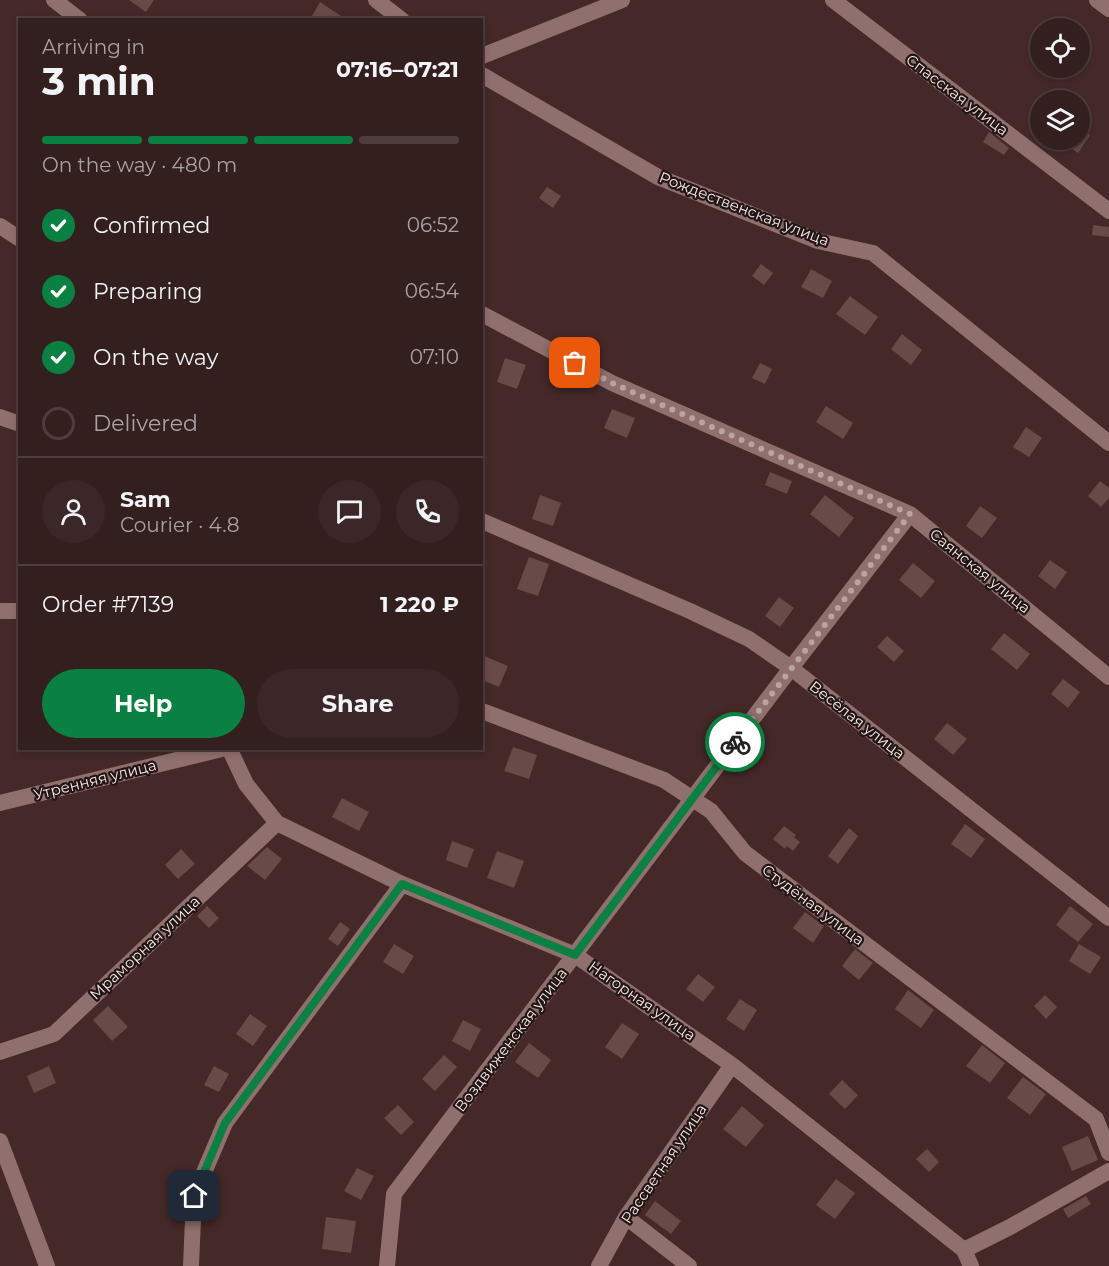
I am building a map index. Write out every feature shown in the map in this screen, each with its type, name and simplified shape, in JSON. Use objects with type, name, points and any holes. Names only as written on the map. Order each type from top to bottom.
[{"type":"street","points":[[54,0],[77,18]]},
{"type":"street","points":[[376,0],[399,18]]},
{"type":"street","points":[[483,56],[591,5],[622,0]]},
{"type":"street","name":"Спасская улица","points":[[833,0],[1109,211]]},
{"type":"street","points":[[1097,0],[1109,9]]},
{"type":"street","name":"Рождественская улица","points":[[483,76],[658,177],[818,241],[873,253],[1109,443]]},
{"type":"street","points":[[0,226],[18,238]]},
{"type":"street","name":"Саянская улица","points":[[483,315],[612,383],[910,514],[1109,677]]},
{"type":"street","points":[[0,417],[18,423]]},
{"type":"street","name":"Воздвиженская улица","points":[[387,1266],[394,1194],[790,668],[910,514]]},
{"type":"street","name":"Весёлая улица","points":[[483,521],[749,639],[790,668],[1109,918]]},
{"type":"street","points":[[1,611],[18,611]]},
{"type":"street","name":"Студёная улица","points":[[483,711],[664,780],[711,811],[745,853],[1096,1119],[1109,1153]]},
{"type":"street","name":"Утренняя улица","points":[[0,803],[220,750]]},
{"type":"street","name":"Нагорная улица","points":[[229,750],[246,784],[277,823],[402,884],[575,955],[732,1065],[964,1250],[971,1266]]},
{"type":"street","name":"Мраморная улица","points":[[0,1052],[54,1034],[277,823]]},
{"type":"street","points":[[191,1266],[194,1196],[225,1123],[402,884]]},
{"type":"street","name":"Рассветная улица","points":[[599,1266],[626,1217],[732,1065]]},
{"type":"street","points":[[0,1141],[47,1266]]},
{"type":"street","points":[[964,1250],[1010,1227],[1109,1171]]},
{"type":"street","points":[[626,1217],[689,1266]]},
{"type":"building","points":[[129,0],[154,0],[146,12]]},
{"type":"building","points":[[320,2],[344,18],[314,18],[312,16]]},
{"type":"building","points":[[989,132],[1009,148],[1004,155],[983,142]]},
{"type":"building","points":[[547,187],[561,196],[553,208],[539,198]]},
{"type":"building","points":[[1093,225],[1109,227],[1109,237],[1092,235]]},
{"type":"building","points":[[761,264],[773,273],[764,285],[752,276]]},
{"type":"building","points":[[811,269],[832,281],[823,298],[801,287]]},
{"type":"building","points":[[850,296],[878,317],[865,335],[836,314]]},
{"type":"building","points":[[902,334],[922,350],[911,365],[891,349]]},
{"type":"building","points":[[505,358],[526,365],[517,389],[497,382]]},
{"type":"building","points":[[760,363],[772,369],[765,384],[752,378]]},
{"type":"building","points":[[826,406],[853,423],[843,439],[816,422]]},
{"type":"building","points":[[612,409],[635,418],[627,438],[604,428]]},
{"type":"building","points":[[1026,427],[1042,438],[1029,457],[1013,447]]},
{"type":"building","points":[[770,472],[792,481],[787,494],[765,485]]},
{"type":"building","points":[[1100,481],[1109,488],[1109,498],[1101,507],[1088,496]]},
{"type":"building","points":[[540,495],[561,503],[553,526],[532,519]]},
{"type":"building","points":[[825,495],[854,518],[839,537],[810,514]]},
{"type":"building","points":[[980,506],[997,518],[982,538],[966,526]]},
{"type":"building","points":[[529,557],[549,564],[538,596],[517,589]]},
{"type":"building","points":[[1050,560],[1067,572],[1055,589],[1038,576]]},
{"type":"building","points":[[913,563],[935,581],[921,598],[899,580]]},
{"type":"building","points":[[779,597],[794,608],[780,627],[765,616]]},
{"type":"building","points":[[1004,633],[1030,654],[1017,670],[991,649]]},
{"type":"building","points":[[887,636],[904,651],[894,662],[877,647]]},
{"type":"building","points":[[483,655],[508,666],[499,687],[483,680]]},
{"type":"building","points":[[1063,679],[1080,692],[1068,708],[1051,694]]},
{"type":"building","points":[[947,723],[967,739],[953,755],[934,739]]},
{"type":"building","points":[[513,747],[537,755],[529,779],[504,771]]},
{"type":"building","points":[[342,798],[369,812],[359,831],[332,817]]},
{"type":"building","points":[[965,824],[985,839],[971,858],[951,844]]},
{"type":"building","points":[[784,826],[796,835],[794,837],[800,842],[793,851],[787,846],[785,849],[773,839]]},
{"type":"building","points":[[849,828],[858,836],[838,864],[828,856]]},
{"type":"building","points":[[452,841],[474,849],[467,868],[446,860]]},
{"type":"building","points":[[267,847],[282,859],[265,880],[247,866]]},
{"type":"building","points":[[181,849],[195,864],[178,879],[165,865]]},
{"type":"building","points":[[497,851],[524,861],[514,888],[487,878]]},
{"type":"building","points":[[207,906],[219,918],[209,928],[197,916]]},
{"type":"building","points":[[1070,906],[1093,924],[1078,942],[1056,925]]},
{"type":"building","points":[[805,912],[824,926],[813,943],[793,928]]},
{"type":"building","points":[[340,922],[350,929],[338,946],[328,939]]},
{"type":"building","points":[[394,944],[414,956],[403,974],[383,962]]},
{"type":"building","points":[[1079,944],[1101,957],[1090,974],[1069,961]]},
{"type":"building","points":[[855,949],[873,963],[859,980],[842,966]]},
{"type":"building","points":[[698,974],[715,987],[703,1002],[686,989]]},
{"type":"building","points":[[908,990],[934,1010],[921,1028],[895,1009]]},
{"type":"building","points":[[1045,995],[1057,1007],[1046,1019],[1034,1006]]},
{"type":"building","points":[[740,999],[757,1010],[744,1031],[726,1019]]},
{"type":"building","points":[[108,1006],[128,1027],[112,1041],[93,1020]]},
{"type":"building","points":[[250,1014],[267,1026],[253,1046],[236,1034]]},
{"type":"building","points":[[463,1020],[481,1029],[470,1051],[452,1041]]},
{"type":"building","points":[[622,1023],[639,1034],[622,1059],[605,1047]]},
{"type":"building","points":[[529,1043],[551,1060],[538,1078],[515,1062]]},
{"type":"building","points":[[982,1045],[1005,1063],[990,1083],[966,1066]]},
{"type":"building","points":[[444,1055],[457,1067],[435,1091],[422,1079]]},
{"type":"building","points":[[49,1066],[56,1083],[34,1093],[27,1076]]},
{"type":"building","points":[[214,1066],[229,1074],[219,1092],[204,1085]]},
{"type":"building","points":[[1023,1077],[1046,1094],[1030,1115],[1007,1098]]},
{"type":"building","points":[[842,1080],[858,1095],[845,1109],[829,1094]]},
{"type":"building","points":[[398,1105],[414,1122],[401,1135],[384,1118]]},
{"type":"building","points":[[742,1106],[764,1125],[746,1147],[723,1129]]},
{"type":"building","points":[[1088,1136],[1098,1160],[1072,1171],[1062,1147]]},
{"type":"building","points":[[927,1149],[939,1162],[929,1172],[916,1159]]},
{"type":"building","points":[[357,1168],[374,1176],[361,1200],[344,1191]]},
{"type":"building","points":[[836,1179],[855,1193],[835,1219],[816,1205]]},
{"type":"building","points":[[1086,1196],[1091,1204],[1068,1218],[1063,1209]]},
{"type":"building","points":[[655,1201],[681,1221],[671,1234],[645,1215]]},
{"type":"building","points":[[326,1217],[356,1221],[351,1253],[322,1249]]},
{"type":"way so far","points":[[575,363],[612,383],[910,514],[735,742]]},
{"type":"route","points":[[194,1196],[225,1123],[402,884],[575,955],[735,742]]}]
